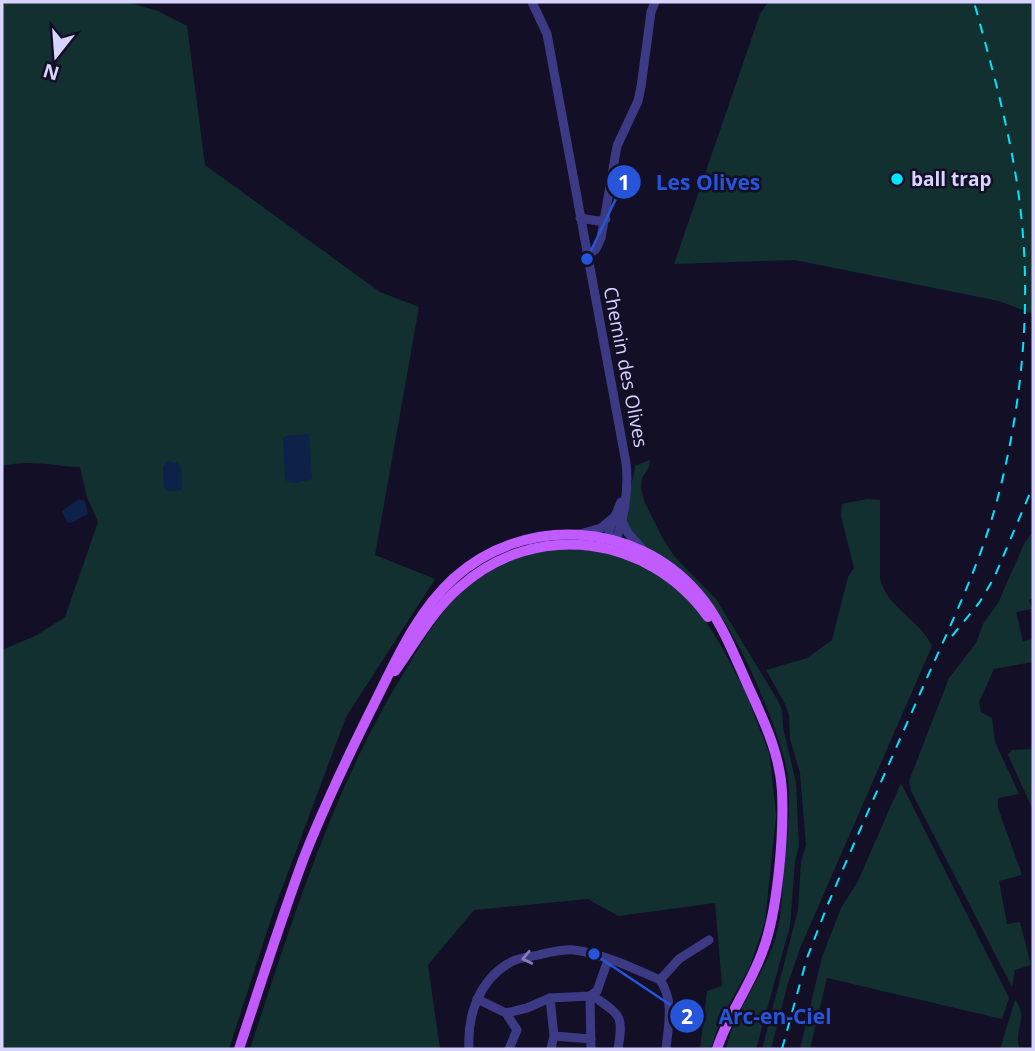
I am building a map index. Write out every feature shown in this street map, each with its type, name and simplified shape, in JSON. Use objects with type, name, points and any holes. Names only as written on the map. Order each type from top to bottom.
[{"type":"main road","points":[[239,1049],[304,858],[338,777],[399,651],[420,618],[456,576],[488,554],[518,542],[559,534],[579,534],[645,552],[684,578],[709,607],[771,741],[780,774],[782,809],[775,898],[768,936],[760,958],[717,1049]]},
{"type":"main road","points":[[377,698],[458,587],[492,563],[550,545],[612,542],[671,578],[702,609],[733,654]]},
{"type":"street","name":"Chemin des Olives","points":[[532,2],[547,34],[626,463],[625,495],[612,542]]},
{"type":"street","points":[[587,256],[596,249],[606,219],[617,146],[638,101],[655,2]]},
{"type":"street","points":[[580,218],[598,221],[606,219]]},
{"type":"street","points":[[579,534],[618,519],[645,552]]},
{"type":"street","points":[[660,980],[679,959],[709,940]]},
{"type":"street","points":[[469,1049],[468,1031],[477,999],[498,972],[512,961],[570,949],[594,954],[660,980],[667,991],[670,1005],[666,1049]]},
{"type":"street","points":[[506,1013],[550,998],[591,995],[597,991],[608,960]]},
{"type":"street","points":[[591,995],[591,1049]]},
{"type":"street","points":[[591,995],[619,1017],[622,1025],[618,1049]]},
{"type":"street","points":[[550,998],[554,1036],[551,1049]]},
{"type":"street","points":[[477,999],[506,1013],[517,1030],[509,1049]]},
{"type":"street","points":[[554,1036],[591,1039]]},
{"type":"green space","points":[[2,2],[127,2],[158,11],[187,26],[205,165],[380,292],[419,307],[375,555],[435,579],[346,717],[274,910],[229,1049],[2,1049],[2,650],[37,635],[65,617],[98,522],[87,497],[80,467],[31,463],[2,466]]},
{"type":"green space","points":[[768,2],[1033,2],[1033,314],[999,301],[795,260],[674,264],[760,14]]},
{"type":"green space","points":[[650,460],[642,478],[641,489],[645,503],[674,556],[716,599],[777,699],[782,710],[783,728],[796,782],[799,846],[795,861],[790,926],[756,1049],[726,1049],[735,1023],[767,961],[778,929],[789,801],[785,761],[759,689],[724,622],[705,599],[650,553],[630,529],[626,514],[635,466]]},
{"type":"green space","points":[[867,499],[880,500],[880,578],[883,588],[895,605],[920,628],[932,646],[801,946],[788,983],[771,1049],[762,1049],[798,910],[801,862],[806,845],[800,773],[790,739],[789,715],[766,670],[807,658],[832,640],[848,577],[854,568],[841,516],[842,504]]},
{"type":"green space","points":[[1033,532],[1033,598],[1029,600],[1032,609],[1016,612],[1023,641],[1033,639],[1033,662],[994,669],[979,702],[981,712],[992,718],[995,742],[1019,794],[998,798],[998,808],[1022,875],[999,881],[1007,924],[1020,922],[1031,965],[1015,970],[1012,987],[911,791],[909,781],[949,678],[976,643],[983,624],[998,603],[1025,542]]},
{"type":"green space","points":[[577,548],[624,557],[671,581],[705,620],[723,649],[746,693],[770,756],[776,816],[765,922],[750,966],[720,1021],[711,1049],[700,1049],[707,991],[722,986],[715,903],[618,916],[588,899],[474,910],[428,965],[440,1049],[250,1049],[299,901],[337,804],[382,711],[428,633],[459,594],[492,568],[533,553]]},
{"type":"green space","points":[[1033,749],[1033,810],[1008,755],[1012,750]]},
{"type":"green space","points":[[901,783],[1009,998],[1002,1019],[827,978],[810,1049],[800,1049],[822,957],[841,908],[857,883]]},
{"type":"green space","points":[[1015,1000],[1021,1013],[1018,1037],[1020,1049],[1000,1049]]},
{"type":"water","points":[[309,434],[312,479],[288,482],[285,478],[283,439],[285,436]]},
{"type":"water","points":[[168,461],[178,463],[182,472],[182,489],[178,491],[167,491],[164,488],[163,467]]},
{"type":"water","points":[[79,499],[85,501],[88,514],[71,523],[67,522],[62,511]]},
{"type":"railway","points":[[782,1049],[807,958],[828,904],[981,552],[995,508],[1011,439],[1024,332],[1022,224],[1009,140],[974,2]]},
{"type":"railway","points":[[952,636],[979,603],[994,578],[1033,486]]},
{"type":"place","name":"ball trap","points":[[897,179]]},
{"type":"place","name":"Les Olives","points":[[587,259]]},
{"type":"place","name":"Arc-en-Ciel","points":[[594,954]]}]
